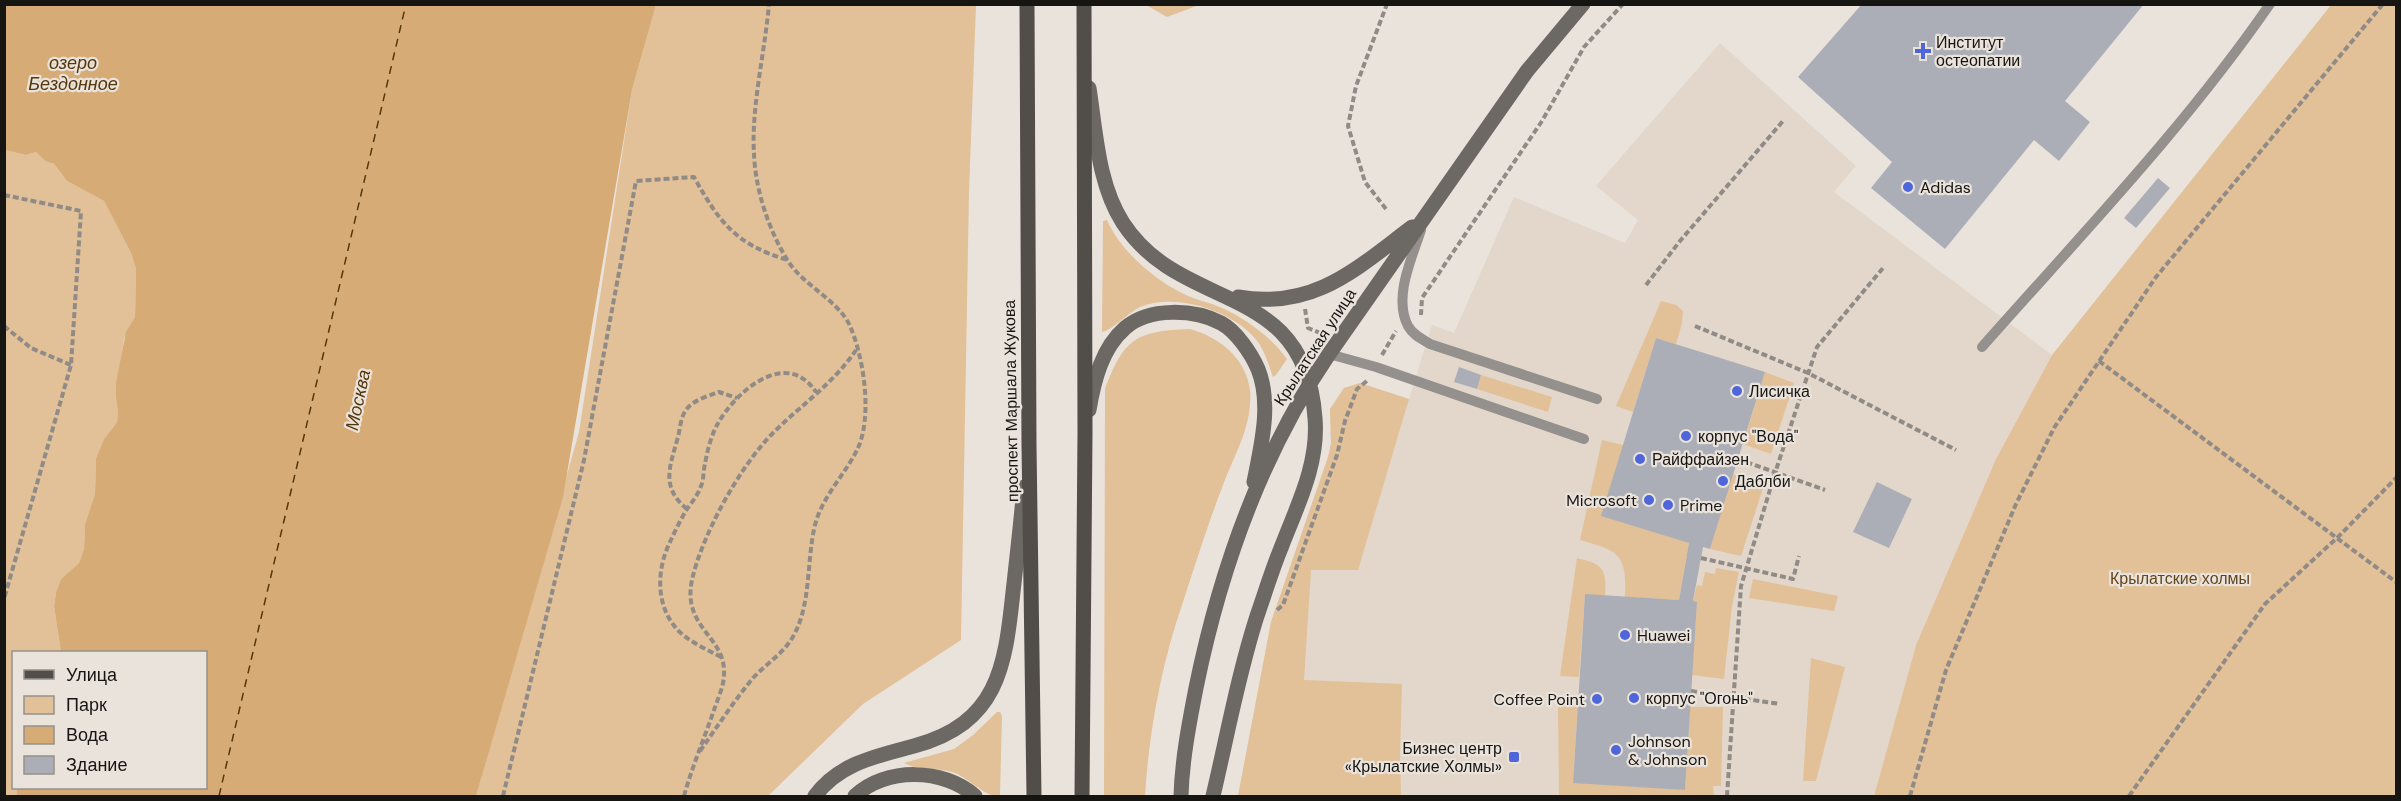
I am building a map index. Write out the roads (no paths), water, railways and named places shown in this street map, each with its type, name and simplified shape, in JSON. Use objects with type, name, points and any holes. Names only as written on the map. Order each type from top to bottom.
[{"type":"main road","name":"проспект Маршала Жукова","points":[[1027,4],[1029,445],[1034,796]]},
{"type":"main road","points":[[1082,796],[1085,433],[1084,4]]},
{"type":"main road","name":"Крылатская улица","points":[[1180,796],[1188,728],[1205,645],[1224,575],[1249,504],[1311,381],[1527,71],[1583,4]]},
{"type":"main road","points":[[1085,65],[1102,172],[1110,198],[1123,224],[1161,264],[1182,278],[1250,307],[1289,341],[1302,358],[1311,381],[1315,420],[1310,471],[1256,620],[1213,796]]},
{"type":"main road","points":[[1224,294],[1271,300],[1322,290],[1343,279],[1424,218]]},
{"type":"main road","points":[[1085,433],[1093,389],[1103,358],[1113,340],[1127,326],[1143,316],[1165,313],[1200,316],[1222,324],[1249,353],[1258,368],[1262,386],[1264,410],[1262,438],[1249,504]]},
{"type":"main road","points":[[815,796],[824,784],[861,760],[938,739],[961,725],[982,706],[988,697],[1008,646],[1029,445]]},
{"type":"main road","points":[[855,796],[865,787],[893,776],[946,778],[975,796]]},
{"type":"lane","points":[[1982,346],[2153,154],[2244,41],[2270,4]]},
{"type":"lane","points":[[1424,218],[1403,288],[1408,326],[1417,336],[1430,344],[1597,399]]},
{"type":"lane","points":[[1329,354],[1376,367],[1584,439]]},
{"type":"water","points":[[5,4],[656,5],[632,90],[563,497],[476,796],[17,796],[17,789],[207,789],[207,651],[61,651],[54,606],[56,592],[61,579],[79,563],[84,549],[85,524],[95,494],[96,458],[104,439],[117,422],[116,383],[126,332],[135,317],[136,269],[131,253],[104,201],[67,181],[54,164],[45,161],[36,152],[26,155],[5,150]]},
{"type":"place","name":"Институт остеопатии","points":[[1923,51]]},
{"type":"place","name":"Adidas","points":[[1908,187]]},
{"type":"place","name":"Лисичка","points":[[1737,391]]},
{"type":"place","name":"корпус \"Вода\"","points":[[1686,436]]},
{"type":"place","name":"Райффайзен","points":[[1640,459]]},
{"type":"place","name":"Даблби","points":[[1723,481]]},
{"type":"place","name":"Microsoft","points":[[1649,500]]},
{"type":"place","name":"Prime","points":[[1668,505]]},
{"type":"place","name":"Huawei","points":[[1625,635]]},
{"type":"place","name":"корпус \"Огонь\"","points":[[1634,698]]},
{"type":"place","name":"Coffee Point","points":[[1597,699]]},
{"type":"place","name":"Johnson & Johnson","points":[[1616,750]]},
{"type":"place","name":"Бизнес центр «Крылатские Холмы»","points":[[1514,757]]},
{"type":"water label","name":"озеро Бездонное","points":[[73,73]]},
{"type":"water label","name":"Москва","points":[[358,400]]},
{"type":"park label","name":"Крылатские холмы","points":[[2180,578]]}]
